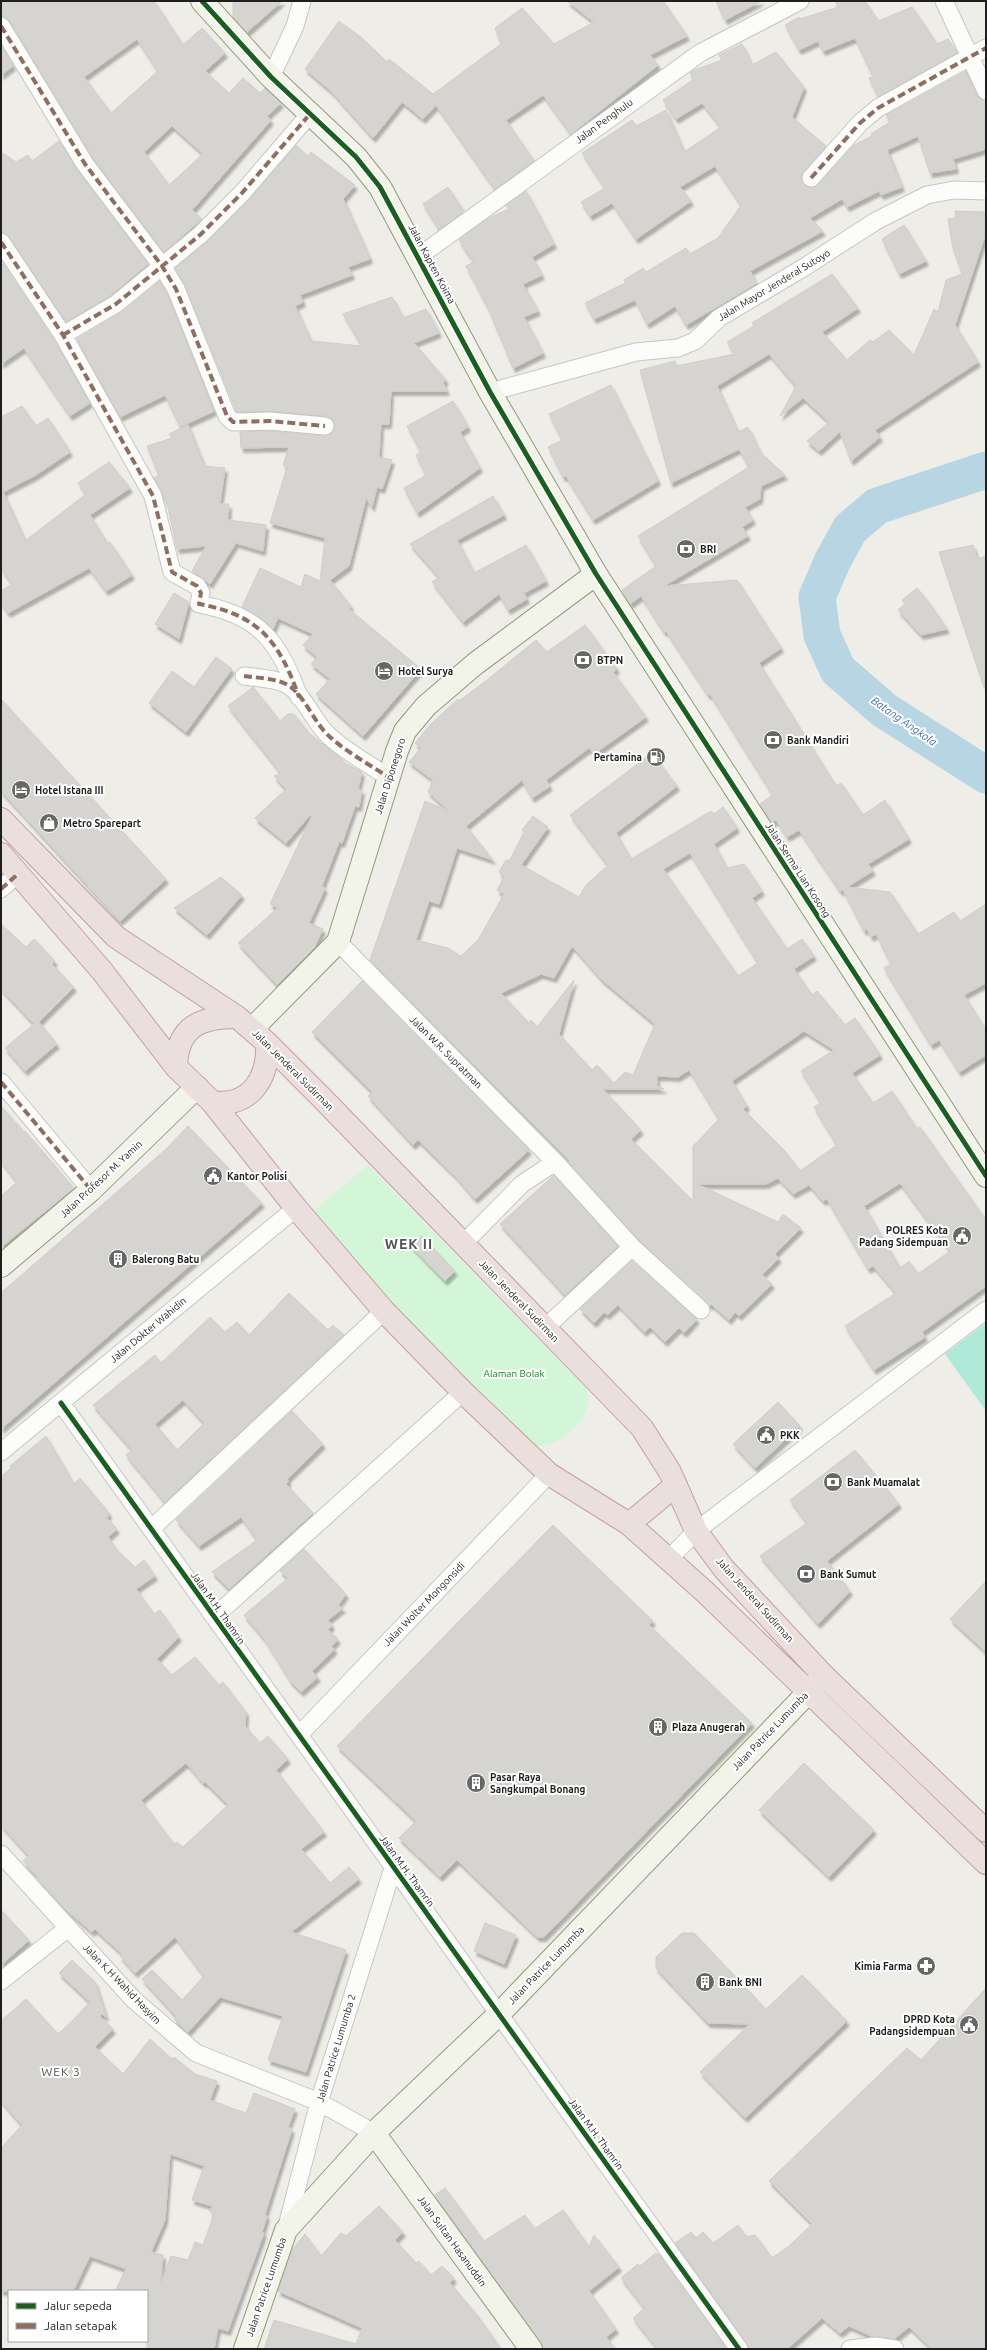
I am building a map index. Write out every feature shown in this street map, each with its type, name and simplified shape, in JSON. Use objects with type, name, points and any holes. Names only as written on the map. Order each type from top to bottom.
[{"type":"highway","name":"Jalan Jenderal Sudirman","points":[[1,819],[116,937],[252,1030],[545,1328],[642,1428],[656,1448],[676,1485],[696,1531],[724,1569],[824,1676],[986,1831]]},
{"type":"highway","points":[[1,854],[102,971],[176,1066],[212,1102],[296,1208],[384,1311],[463,1392],[550,1474],[629,1524],[704,1591],[808,1693],[986,1863]]},
{"type":"highway","points":[[176,1066],[177,1050],[185,1034],[191,1028],[210,1018],[252,1030],[264,1073],[253,1090],[236,1102],[212,1102]]},
{"type":"highway","points":[[629,1524],[676,1485]]},
{"type":"street","name":"Jalan Kapten Koima","points":[[202,1],[272,77],[356,157],[370,174],[418,257],[490,392],[596,574]]},
{"type":"street","points":[[272,77],[295,26],[302,1]]},
{"type":"street","name":"Jalan Penghulu","points":[[418,257],[700,53],[800,1]]},
{"type":"street","points":[[944,1],[986,91]]},
{"type":"street","points":[[1,26],[85,164],[162,266],[176,289],[227,416],[230,420],[238,423],[270,421],[325,426]]},
{"type":"street","points":[[811,178],[860,123],[878,108],[986,48]]},
{"type":"street","points":[[63,335],[116,304],[200,235],[242,193],[310,114]]},
{"type":"street","name":"Jalan Mayor Jenderal Sutoyo","points":[[490,392],[636,352],[678,348],[695,341],[719,318],[803,268],[876,221],[914,202],[941,191],[968,189],[986,191]]},
{"type":"street","points":[[1,242],[63,335],[154,496],[171,570],[176,575],[196,586],[201,593],[199,604],[220,608],[253,622],[282,654],[299,697]]},
{"type":"street","name":"Jalan Diponegoro","points":[[252,1030],[338,942],[388,777],[405,731],[426,706],[474,664],[596,574]]},
{"type":"street","name":"Jalan Serma Lian Kosong","points":[[596,574],[986,1176]]},
{"type":"street","points":[[244,676],[287,684],[299,697],[320,728],[330,738],[388,777]]},
{"type":"street","points":[[1,889],[18,873]]},
{"type":"street","name":"Jalan W.R. Supratman","points":[[338,942],[555,1162],[632,1247],[701,1310]]},
{"type":"street","points":[[1,1082],[91,1190]]},
{"type":"street","name":"Jalan Profesor M. Yamin","points":[[1,1266],[91,1190],[196,1087]]},
{"type":"street","points":[[463,1244],[522,1184],[555,1162]]},
{"type":"street","name":"Jalan Dokter Wahidin","points":[[1,1452],[296,1208]]},
{"type":"street","points":[[545,1328],[632,1247]]},
{"type":"street","points":[[668,1560],[696,1531],[986,1310]]},
{"type":"street","points":[[151,1529],[384,1311]]},
{"type":"street","points":[[214,1617],[463,1392]]},
{"type":"street","name":"Jalan M.H. Thamrin","points":[[61,1403],[739,2349]]},
{"type":"street","name":"Jalan Wolter Mongonsidi","points":[[299,1735],[550,1474]]},
{"type":"street","name":"Jalan Patrice Lumumba","points":[[245,2349],[286,2230],[374,2133],[499,2014],[824,1676]]},
{"type":"street","name":"Jalan K.H Wahid Hasyim","points":[[1,1854],[134,2000],[196,2053],[319,2102],[374,2133]]},
{"type":"street","name":"Jalan Patrice Lumumba 2","points":[[286,2230],[319,2102],[393,1868]]},
{"type":"street","points":[[1,1981],[68,1928]]},
{"type":"street","name":"Jalan Sultan Hasanuddin","points":[[374,2133],[531,2349]]},
{"type":"street","points":[[850,2349],[875,2346],[895,2349]]},
{"type":"green space","name":"Alaman Bolak","points":[[368,1165],[587,1389],[588,1404],[583,1417],[578,1425],[564,1438],[547,1445],[528,1446],[307,1216]]},
{"type":"green space","points":[[986,1323],[986,1411],[945,1354]]},
{"type":"building","points":[[1,1],[154,1],[183,45],[202,28],[225,53],[205,71],[229,93],[243,78],[260,93],[265,88],[281,103],[267,116],[271,120],[192,210],[202,219],[164,252],[93,158],[10,21],[1,16]],"holes":[[[137,39],[158,71],[111,113],[84,77]],[[172,126],[203,154],[169,185],[144,152]]]},
{"type":"building","points":[[233,1],[282,1],[247,32],[233,17]]},
{"type":"building","points":[[567,1],[663,1],[687,36],[650,55],[658,65],[571,134],[543,95],[506,120],[534,161],[495,189],[436,105],[423,119],[402,102],[373,138],[332,92],[305,69],[339,21],[362,38],[387,62],[389,59],[433,94],[501,44],[495,28],[522,8],[554,44],[594,22]]},
{"type":"building","points":[[716,1],[761,1],[725,20]]},
{"type":"building","points":[[835,1],[865,1],[878,21],[912,7],[937,44],[948,39],[957,53],[878,97],[869,78],[873,77],[855,38],[823,51],[818,41],[799,50],[785,25],[799,17],[800,19],[838,7]]},
{"type":"building","points":[[742,44],[752,65],[776,52],[804,87],[792,117],[826,146],[801,176],[802,181],[809,188],[818,185],[854,145],[872,136],[871,134],[890,122],[886,115],[966,71],[977,96],[986,101],[986,149],[953,159],[956,169],[930,173],[918,136],[887,150],[902,187],[881,195],[879,191],[847,207],[842,199],[810,218],[823,231],[750,271],[757,283],[686,325],[675,306],[647,324],[635,300],[594,319],[585,303],[625,283],[624,280],[643,268],[646,272],[686,248],[690,254],[718,238],[741,205],[715,166],[680,187],[691,201],[636,239],[612,203],[590,216],[581,202],[605,188],[582,153],[632,120],[636,126],[666,110],[684,152],[721,127],[702,103],[676,119],[663,100],[693,80],[690,73],[692,71],[722,60],[719,55]]},
{"type":"building","points":[[1,45],[13,66],[1,75]]},
{"type":"building","points":[[59,141],[77,170],[148,264],[110,296],[66,322],[9,236],[1,232],[1,152],[16,162],[28,155],[32,161]]},
{"type":"building","points":[[296,145],[308,156],[311,152],[355,185],[343,199],[370,259],[348,267],[352,275],[300,295],[303,302],[295,306],[311,341],[362,346],[343,314],[392,297],[403,318],[426,309],[439,333],[414,343],[446,380],[443,383],[447,391],[391,391],[389,424],[381,424],[379,457],[392,460],[382,489],[377,487],[372,507],[366,498],[349,566],[330,580],[351,606],[349,609],[421,669],[363,736],[316,694],[330,679],[311,664],[317,657],[303,645],[313,634],[278,618],[273,629],[258,616],[242,607],[260,568],[301,587],[305,574],[320,581],[325,538],[270,523],[287,467],[283,465],[289,447],[241,448],[240,432],[270,431],[324,436],[333,432],[334,422],[326,416],[271,411],[237,412],[185,285],[175,268],[207,242],[249,200]]},
{"type":"building","points":[[448,187],[464,212],[439,229],[423,204]]},
{"type":"building","points":[[526,191],[554,244],[532,257],[542,275],[523,284],[538,311],[524,317],[543,353],[513,368],[489,310],[466,266],[474,262],[459,240],[487,219],[509,209],[506,205]]},
{"type":"building","points":[[955,211],[986,212],[986,233],[955,325],[978,362],[875,430],[880,437],[851,461],[840,432],[819,451],[807,441],[829,422],[803,398],[780,416],[796,386],[769,354],[717,386],[738,432],[748,427],[760,452],[785,475],[761,486],[760,499],[745,507],[753,520],[742,527],[748,536],[664,586],[737,580],[781,648],[759,663],[836,786],[841,783],[863,815],[885,800],[909,839],[868,864],[873,871],[847,887],[890,892],[918,934],[954,912],[960,921],[986,904],[986,983],[964,995],[986,1030],[986,1055],[959,1072],[939,1040],[931,1045],[884,968],[891,964],[876,934],[871,937],[867,929],[864,931],[843,890],[840,891],[799,830],[787,837],[776,820],[772,823],[760,804],[773,795],[710,694],[708,695],[666,631],[664,632],[641,596],[630,604],[622,590],[656,566],[638,536],[749,467],[739,449],[671,483],[640,370],[675,361],[676,366],[735,354],[727,342],[754,326],[752,323],[832,274],[858,308],[822,332],[847,360],[870,340],[873,342],[889,330],[914,355],[934,309],[938,312],[946,280],[962,274],[953,248],[948,219],[955,218]]},
{"type":"building","points":[[904,225],[926,261],[899,274],[882,239]]},
{"type":"building","points":[[1,261],[54,340],[90,403],[70,416],[24,348],[1,364]]},
{"type":"building","points":[[160,281],[167,293],[214,411],[180,427],[165,395],[120,417],[77,339],[121,313]]},
{"type":"building","points":[[611,385],[658,481],[593,520],[566,476],[563,477],[548,447],[562,440],[549,414]]},
{"type":"building","points":[[453,401],[468,427],[460,432],[480,468],[417,513],[404,488],[426,475],[416,455],[421,452],[407,426]]},
{"type":"building","points":[[22,406],[36,426],[48,418],[70,452],[36,475],[3,492],[25,541],[86,494],[78,483],[109,462],[130,488],[90,515],[107,543],[110,542],[132,575],[106,591],[89,568],[8,613],[1,603],[1,591],[12,584],[1,568],[1,417]]},
{"type":"building","points":[[188,425],[204,466],[225,468],[220,504],[229,504],[228,520],[266,525],[263,551],[236,543],[210,584],[192,571],[206,546],[177,549],[168,507],[154,478],[159,476],[147,446],[172,438],[169,434]]},
{"type":"building","points":[[493,496],[504,515],[457,540],[474,573],[526,545],[546,581],[524,593],[527,599],[508,610],[499,594],[463,622],[432,582],[439,577],[410,544]]},
{"type":"building","points":[[973,545],[977,559],[986,556],[986,684],[983,684],[939,552]]},
{"type":"building","points":[[917,588],[928,601],[947,629],[921,635],[898,610],[905,604],[902,600]]},
{"type":"building","points":[[174,593],[189,602],[179,639],[155,624]]},
{"type":"building","points":[[585,625],[617,669],[613,672],[646,717],[594,754],[589,748],[546,780],[550,786],[532,798],[522,780],[466,826],[493,860],[457,848],[439,904],[429,901],[416,940],[448,948],[461,956],[478,940],[504,894],[497,890],[504,877],[499,872],[506,860],[510,860],[524,832],[522,830],[533,816],[548,827],[521,865],[579,897],[586,885],[608,865],[570,815],[652,753],[677,786],[616,833],[631,859],[711,811],[714,814],[723,807],[737,828],[714,844],[727,868],[744,864],[762,891],[752,898],[787,949],[802,939],[814,956],[794,969],[812,995],[817,991],[845,1025],[855,1018],[880,1055],[852,1073],[873,1103],[892,1091],[917,1129],[920,1127],[986,1220],[986,1286],[922,1332],[925,1337],[874,1370],[845,1326],[896,1293],[873,1266],[868,1269],[827,1199],[823,1201],[809,1185],[793,1194],[778,1178],[766,1184],[697,1184],[778,1222],[783,1214],[801,1228],[775,1254],[779,1258],[762,1275],[772,1284],[739,1316],[735,1312],[729,1320],[711,1304],[710,1306],[639,1240],[568,1162],[570,1161],[370,960],[425,801],[449,811],[428,792],[433,780],[409,762],[421,748],[415,743],[430,725],[458,699],[459,701],[487,680],[536,640],[547,652]],"holes":[[[690,853],[758,963],[738,976],[663,869]],[[572,946],[602,980],[655,1024],[633,1075],[625,1072],[614,1083],[597,1065],[592,1070],[559,1034],[574,980],[537,1027],[531,1020],[529,1023],[501,993],[541,974],[554,978]],[[804,1031],[834,1050],[801,1071],[821,1103],[814,1107],[837,1145],[800,1171],[785,1151],[743,1109],[747,1106],[732,1081]],[[689,1070],[719,1119],[693,1146],[693,1201],[631,1139],[641,1130],[603,1089],[664,1089],[657,1086],[657,1076],[678,1077]],[[900,1183],[950,1251],[918,1274],[909,1261],[900,1268],[864,1206]]]},
{"type":"building","points":[[216,657],[232,669],[186,732],[149,703],[172,671],[194,687]]},
{"type":"building","points":[[253,687],[280,721],[288,714],[294,714],[309,733],[343,760],[341,761],[362,772],[358,789],[362,790],[359,807],[355,806],[342,843],[339,842],[322,886],[325,888],[309,923],[323,929],[314,948],[277,985],[238,943],[278,908],[270,904],[312,816],[310,815],[286,843],[255,818],[286,789],[274,776],[281,773],[228,706]]},
{"type":"building","points":[[1,699],[166,879],[120,921],[1,791]]},
{"type":"building","points":[[221,877],[242,895],[207,935],[174,908]]},
{"type":"building","points":[[1,924],[26,947],[34,939],[55,961],[52,964],[74,987],[39,1022],[57,1044],[25,1071],[5,1048],[34,1024],[1,989]]},
{"type":"building","points":[[362,981],[529,1150],[475,1199],[457,1178],[418,1140],[413,1145],[368,1096],[372,1092],[312,1032]]},
{"type":"building","points":[[1,1106],[24,1132],[25,1131],[74,1188],[1,1247],[1,1196],[17,1182],[1,1161]]},
{"type":"building","name":"Balerong Batu","points":[[188,1126],[262,1203],[1,1429],[1,1293],[165,1150]]},
{"type":"building","points":[[554,1175],[618,1246],[565,1295],[500,1224]]},
{"type":"building","points":[[422,1236],[455,1271],[445,1281],[411,1246]]},
{"type":"building","points":[[632,1261],[697,1319],[684,1333],[679,1328],[665,1342],[650,1327],[644,1332],[618,1305],[607,1315],[604,1312],[594,1323],[580,1309]]},
{"type":"building","points":[[289,1293],[328,1330],[333,1325],[344,1335],[165,1502],[126,1455],[132,1450],[93,1405],[155,1355],[161,1363],[210,1317],[225,1332],[237,1322],[249,1335]],"holes":[[[183,1400],[204,1423],[177,1450],[155,1424]]]},
{"type":"building","name":"PKK","points":[[778,1402],[800,1426],[755,1468],[733,1444]]},
{"type":"building","points":[[292,1411],[323,1444],[287,1479],[289,1481],[286,1484],[313,1513],[229,1589],[212,1572],[257,1540],[241,1517],[199,1546],[176,1520]]},
{"type":"building","points":[[46,1436],[74,1484],[80,1478],[109,1513],[107,1518],[117,1529],[108,1537],[117,1550],[135,1567],[144,1560],[155,1576],[136,1589],[154,1614],[160,1610],[179,1637],[157,1659],[172,1675],[195,1657],[219,1685],[223,1682],[246,1712],[245,1726],[260,1743],[268,1736],[288,1759],[276,1770],[324,1832],[301,1849],[330,1883],[349,1867],[359,1879],[291,1932],[346,1950],[306,2072],[268,2060],[283,2016],[220,1997],[188,2032],[174,2019],[176,2016],[142,1979],[152,1970],[182,2000],[204,1976],[175,1937],[135,1973],[120,1956],[122,1954],[95,1929],[92,1932],[65,1909],[23,1861],[29,1856],[1,1825],[1,1477],[11,1468],[10,1466]],"holes":[[[186,1763],[203,1783],[205,1782],[228,1805],[183,1847],[177,1842],[174,1844],[141,1800]]]},
{"type":"building","points":[[855,1450],[899,1504],[827,1561],[850,1591],[818,1624],[760,1556],[807,1523],[790,1500]]},
{"type":"building","points":[[553,1525],[653,1621],[649,1625],[752,1723],[544,1937],[537,1937],[457,1860],[440,1877],[399,1838],[416,1821],[337,1746]]},
{"type":"building","points":[[304,1549],[346,1594],[338,1605],[343,1608],[328,1620],[332,1625],[328,1630],[338,1639],[331,1647],[335,1649],[312,1671],[318,1677],[301,1692],[291,1682],[265,1640],[244,1615],[288,1578],[280,1571]]},
{"type":"building","points":[[986,1581],[986,1652],[950,1619]]},
{"type":"building","points":[[804,1763],[874,1830],[829,1877],[759,1810]]},
{"type":"building","points":[[1,1910],[29,1940],[1,1965]]},
{"type":"building","points":[[485,1923],[516,1935],[504,1964],[474,1951]]},
{"type":"building","points":[[682,1933],[694,1933],[766,2009],[802,1975],[847,2021],[745,2118],[700,2072],[750,2024],[708,2023],[656,1968],[656,1957]]},
{"type":"building","points":[[72,1960],[95,1982],[106,2017],[102,2014],[100,2016],[113,2029],[95,2047],[123,2074],[150,2039],[172,2059],[174,2057],[195,2074],[217,2081],[210,2100],[246,2113],[254,2093],[295,2109],[288,2127],[292,2129],[265,2214],[267,2216],[262,2232],[264,2233],[228,2331],[218,2328],[214,2349],[147,2349],[148,2290],[116,2290],[126,2269],[90,2256],[73,2290],[1,2291],[1,2148],[22,2125],[1,2101],[1,2021],[26,1999],[58,2034],[90,2002],[59,1973]],"holes":[[[170,2154],[204,2166],[192,2200],[212,2206],[210,2212],[214,2214],[203,2245],[195,2242],[188,2260],[171,2256],[161,2283],[163,2255],[151,2252],[165,2220]]]},
{"type":"building","points":[[986,1988],[986,2349],[932,2349],[909,2327],[894,2339],[871,2336],[849,2326],[840,2333],[822,2318],[787,2349],[749,2349],[747,2343],[675,2243],[691,2232],[696,2238],[703,2232],[713,2243],[738,2225],[746,2237],[755,2235],[772,2258],[789,2246],[812,2224],[769,2181],[907,2048],[921,2060]]},
{"type":"building","points":[[445,2188],[484,2241],[525,2215],[534,2229],[563,2210],[589,2247],[594,2235],[619,2267],[589,2291],[616,2329],[606,2337],[615,2349],[545,2349],[435,2195]]},
{"type":"building","points":[[379,2206],[403,2232],[395,2240],[416,2263],[419,2261],[431,2275],[442,2266],[454,2278],[450,2283],[477,2315],[501,2349],[264,2349],[274,2320],[356,2344],[362,2328],[278,2291],[292,2250],[305,2234],[321,2256],[341,2233],[346,2236]]},
{"type":"building","points":[[656,2253],[659,2255],[727,2349],[658,2349],[633,2318],[645,2308],[621,2278],[638,2264],[640,2266]]},
{"type":"waterway","name":"Batang Angkola","points":[[986,470],[877,506],[850,529],[832,562],[817,597],[822,635],[838,670],[884,710],[986,775]]},
{"type":"marked path","points":[[1,26],[85,164],[162,266],[176,289],[227,416],[233,422],[270,421],[325,426]]},
{"type":"marked path","points":[[811,178],[860,123],[878,108],[986,48]]},
{"type":"marked path","points":[[63,335],[116,304],[200,235],[242,193],[310,114]]},
{"type":"marked path","points":[[1,242],[63,335],[153,496],[172,572],[197,586],[201,593],[199,604],[237,615],[252,623],[264,634],[283,660],[299,697]]},
{"type":"marked path","points":[[244,676],[276,680],[292,688],[298,694],[318,724],[329,736],[350,753],[388,777]]},
{"type":"marked path","points":[[1,889],[19,873]]},
{"type":"marked path","points":[[1,1082],[91,1190]]},
{"type":"cycle path","points":[[202,1],[271,77],[356,157],[380,187],[490,392],[596,574],[986,1176]]},
{"type":"cycle path","points":[[61,1403],[739,2349]]},
{"type":"place","name":"BRI","points":[[686,549]]},
{"type":"place","name":"BTPN","points":[[583,660]]},
{"type":"place","name":"Hotel Surya","points":[[384,671]]},
{"type":"place","name":"Bank Mandiri","points":[[773,740]]},
{"type":"place","name":"Pertamina","points":[[656,757]]},
{"type":"place","name":"Hotel Istana III","points":[[21,790]]},
{"type":"place","name":"Metro Sparepart","points":[[49,823]]},
{"type":"place","name":"Kantor Polisi","points":[[213,1176]]},
{"type":"place","name":"POLRES Kota Padang Sidempuan","points":[[962,1236]]},
{"type":"place","name":"Balerong Batu","points":[[118,1259]]},
{"type":"place","name":"PKK","points":[[766,1435]]},
{"type":"place","name":"Bank Muamalat","points":[[833,1482]]},
{"type":"place","name":"Bank Sumut","points":[[806,1574]]},
{"type":"place","name":"Plaza Anugerah","points":[[658,1727]]},
{"type":"place","name":"Pasar Raya Sangkumpal Bonang","points":[[476,1783]]},
{"type":"place","name":"Kimia Farma","points":[[926,1966]]},
{"type":"place","name":"Bank BNI","points":[[705,1982]]},
{"type":"place","name":"DPRD Kota Padangsidempuan","points":[[969,2025]]},
{"type":"district","name":"WEK II","points":[[409,1244]]},
{"type":"district","name":"WEK 3","points":[[61,2071]]}]
